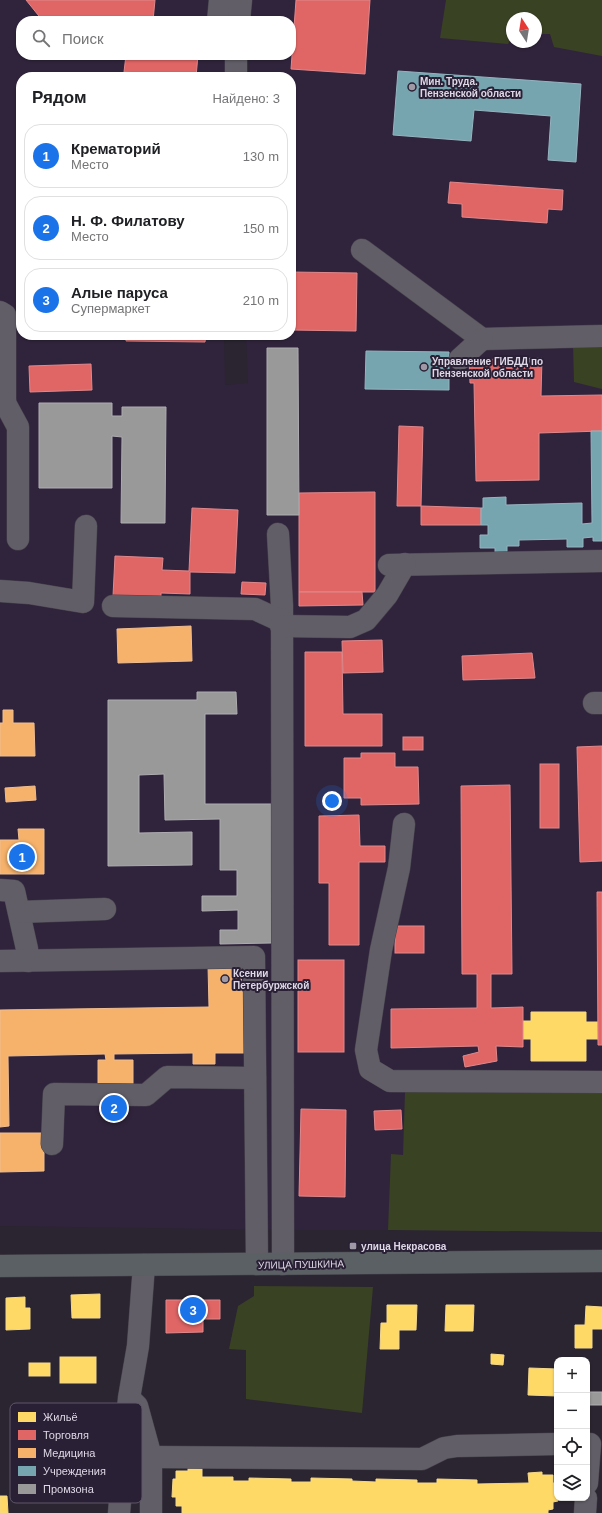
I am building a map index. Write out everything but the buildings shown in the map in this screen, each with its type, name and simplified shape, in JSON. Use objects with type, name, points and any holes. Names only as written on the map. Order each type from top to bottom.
[{"type":"main road","name":"УЛИЦА ПУШКИНА","points":[[0,1266],[602,1261]]},
{"type":"street","points":[[218,16],[220,0]]},
{"type":"street","points":[[239,16],[241,0]]},
{"type":"street","points":[[236,60],[236,72]]},
{"type":"street","points":[[362,250],[482,339],[602,336]]},
{"type":"street","points":[[0,312],[6,314],[3,403],[18,426],[18,539]]},
{"type":"street","points":[[460,359],[482,339]]},
{"type":"street","points":[[0,591],[29,593],[82,602],[86,526]]},
{"type":"street","points":[[278,534],[282,606],[283,1264]]},
{"type":"street","points":[[113,606],[255,609],[281,623],[350,627],[366,620],[387,595],[397,565],[602,561]]},
{"type":"street","points":[[404,824],[399,868],[381,950],[366,1050],[370,1069],[390,1081],[602,1082]]},
{"type":"street","points":[[0,890],[14,891],[28,949],[28,961]]},
{"type":"street","points":[[19,912],[105,909]]},
{"type":"street","points":[[0,961],[254,957],[257,1264]]},
{"type":"street","points":[[52,1144],[54,1094],[146,1095],[167,1077],[256,1078]]},
{"type":"street","points":[[129,1403],[138,1346],[144,1265]]},
{"type":"street","points":[[129,1398],[134,1403]]},
{"type":"street","points":[[142,1424],[151,1457],[151,1513]]},
{"type":"street","points":[[151,1457],[422,1459],[444,1448],[457,1446],[554,1444]]},
{"type":"street","points":[[590,1465],[593,1444]]},
{"type":"street","points":[[585,1513],[586,1501]]},
{"type":"street","points":[[119,1513],[120,1503]]},
{"type":"shaded area","points":[[0,0],[232,0],[230,16],[16,16],[16,60],[228,60],[228,72],[16,72],[16,340],[224,340],[225,385],[248,383],[246,340],[296,340],[296,72],[249,72],[250,60],[296,60],[296,16],[251,16],[252,0],[602,0],[602,1232],[0,1226]],"holes":[[[264,569],[288,634],[281,621]]]},
{"type":"green space","points":[[446,0],[602,0],[602,56],[554,47],[550,34],[542,34],[542,12],[506,12],[506,44],[440,38]]},
{"type":"green space","points":[[573,345],[602,345],[602,389],[574,382]]},
{"type":"green space","points":[[602,1087],[602,1232],[388,1230],[391,1154],[403,1155],[405,1092]]},
{"type":"green space","points":[[254,1286],[373,1287],[362,1413],[246,1399],[246,1350],[229,1349],[238,1306],[254,1296]]},
{"type":"place","name":"Мин. Труда. Пензенской области","points":[[412,87]]},
{"type":"place","name":"Управление ГИБДД по Пензенской области","points":[[424,367]]},
{"type":"place","name":"Крематорий","points":[[22,857]]},
{"type":"place","name":"Ксении Петербуржской","points":[[225,979]]},
{"type":"place","name":"Н. Ф. Филатову","points":[[114,1108]]},
{"type":"place","name":"улица Некрасова","points":[[353,1246]]},
{"type":"place","name":"Алые паруса","points":[[193,1310]]}]
